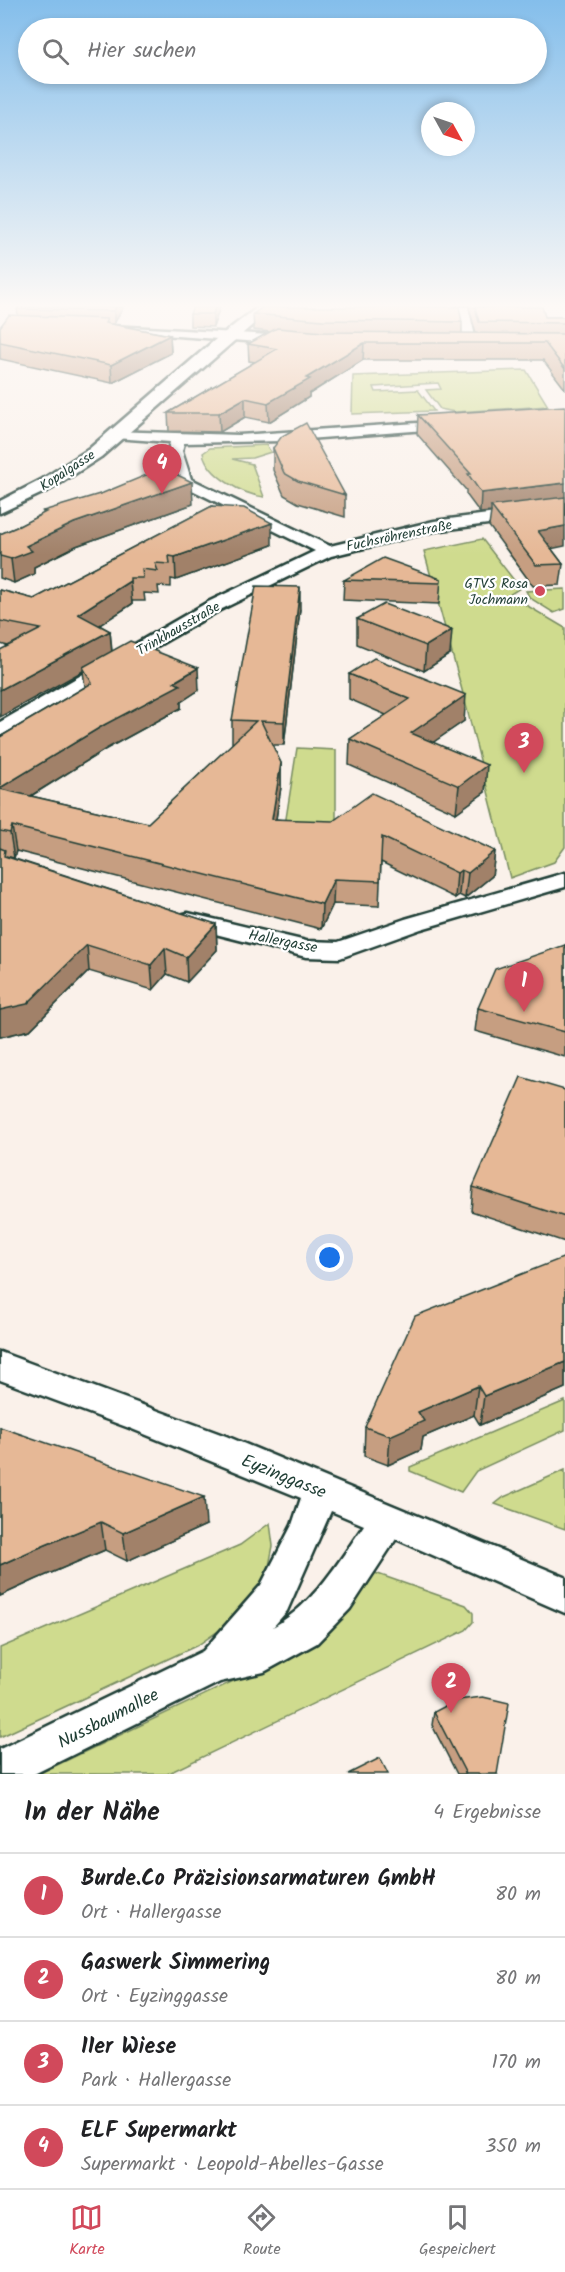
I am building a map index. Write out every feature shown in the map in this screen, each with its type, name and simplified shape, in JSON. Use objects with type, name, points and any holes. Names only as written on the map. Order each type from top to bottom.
[{"type":"street","name":"Kopalgasse","points":[[0,508],[75,467],[166,390]]},
{"type":"street","points":[[115,434],[178,440],[464,424]]},
{"type":"street","points":[[178,440],[175,451],[185,481],[328,550]]},
{"type":"street","name":"Fuchsröhrenstraße","points":[[328,550],[434,526],[565,509]]},
{"type":"street","name":"Fuchsröhrenstraße","points":[[328,550],[369,551],[460,533],[565,520]]},
{"type":"street","name":"Trinkhausstraße","points":[[0,730],[214,606],[328,550]]},
{"type":"street","name":"Hallergasse","points":[[171,915],[306,949],[340,950],[413,924],[565,879]]},
{"type":"street","name":"Eyzinggasse","points":[[0,1366],[115,1406],[389,1518],[565,1595]]},
{"type":"street","name":"Nussbaumallee","points":[[216,1664],[274,1598],[307,1530],[321,1491]]},
{"type":"street","name":"Nussbaumallee","points":[[0,1770],[216,1664],[264,1653],[304,1630],[337,1596],[389,1518]]},
{"type":"green space","points":[[353,390],[375,390],[376,392],[418,390],[434,411],[352,414]]},
{"type":"green space","points":[[426,390],[538,390],[548,406],[455,412],[440,409]]},
{"type":"green space","points":[[266,445],[271,452],[252,458],[232,459],[252,464],[264,497],[236,488],[227,482],[212,469],[203,453],[210,448]]},
{"type":"green space","points":[[482,539],[520,588],[509,595],[565,628],[565,847],[554,862],[510,878],[424,551]]},
{"type":"green space","points":[[565,589],[565,609],[554,613],[530,598],[526,591]]},
{"type":"green space","points":[[297,748],[336,750],[336,828],[285,825]]},
{"type":"green space","points":[[565,1401],[565,1430],[476,1471],[461,1492],[410,1471],[410,1467]]},
{"type":"green space","points":[[565,1470],[565,1529],[495,1504],[504,1497]]},
{"type":"green space","points":[[270,1523],[273,1546],[265,1586],[234,1620],[198,1645],[0,1737],[0,1648],[240,1545]]},
{"type":"green space","points":[[375,1573],[466,1605],[473,1613],[473,1622],[466,1630],[167,1774],[38,1774],[305,1647],[362,1582]]},
{"type":"building","points":[[208,390],[291,390],[268,403],[245,398],[219,413],[168,413]]},
{"type":"building","points":[[565,406],[565,483],[481,493],[468,474],[471,474],[418,415]]},
{"type":"building","points":[[306,423],[345,495],[298,481],[284,473],[273,448],[282,436]]},
{"type":"building","points":[[163,468],[192,482],[74,523],[26,546],[32,551],[11,559],[0,556],[0,534],[46,512],[43,511],[103,493]]},
{"type":"building","points":[[565,497],[565,526],[538,531],[563,564],[536,565],[491,506]]},
{"type":"building","points":[[212,506],[244,508],[272,523],[175,557],[169,556],[170,564],[155,563],[158,571],[142,569],[143,578],[130,578],[130,581],[78,614],[110,631],[0,690],[0,650],[41,629],[0,621],[0,590],[34,599]]},
{"type":"building","points":[[383,558],[441,579],[440,583],[344,580]]},
{"type":"building","points":[[256,586],[300,587],[284,722],[261,721],[281,763],[272,819],[333,821],[372,793],[495,851],[468,873],[461,870],[457,873],[382,837],[380,881],[334,879],[322,904],[12,826],[10,833],[0,831],[0,789],[148,823],[256,721],[232,720]]},
{"type":"building","points":[[384,604],[452,630],[426,646],[357,619]]},
{"type":"building","points":[[130,641],[198,668],[174,682],[180,685],[104,725],[0,788],[0,737],[92,683],[83,667]]},
{"type":"building","points":[[374,658],[466,695],[411,733],[487,765],[459,786],[350,739],[410,699],[349,674]]},
{"type":"building","points":[[0,848],[5,850],[4,856],[216,924],[186,957],[165,948],[151,965],[87,945],[27,1004],[0,1010]]},
{"type":"building","points":[[565,945],[565,1032],[478,1008],[495,969]]},
{"type":"building","points":[[521,1077],[565,1090],[565,1217],[473,1187]]},
{"type":"building","points":[[565,1257],[565,1362],[484,1396],[478,1386],[418,1412],[424,1421],[390,1436],[365,1427],[415,1316]]},
{"type":"building","points":[[0,1427],[204,1497],[123,1533],[101,1522],[0,1565]]},
{"type":"building","points":[[483,1697],[509,1703],[497,1774],[466,1774],[434,1712],[457,1700]]},
{"type":"building","points":[[380,1758],[388,1774],[348,1774]]},
{"type":"place","name":"ELF Supermarkt","points":[[162,494]]},
{"type":"place","name":"GTVS Rosa Jochmann","points":[[540,591]]},
{"type":"place","name":"11er Wiese","points":[[524,773]]},
{"type":"place","name":"Burde.Co Präzisionsarmaturen GmbH","points":[[524,1012]]},
{"type":"place","name":"Gaswerk Simmering","points":[[451,1713]]}]
